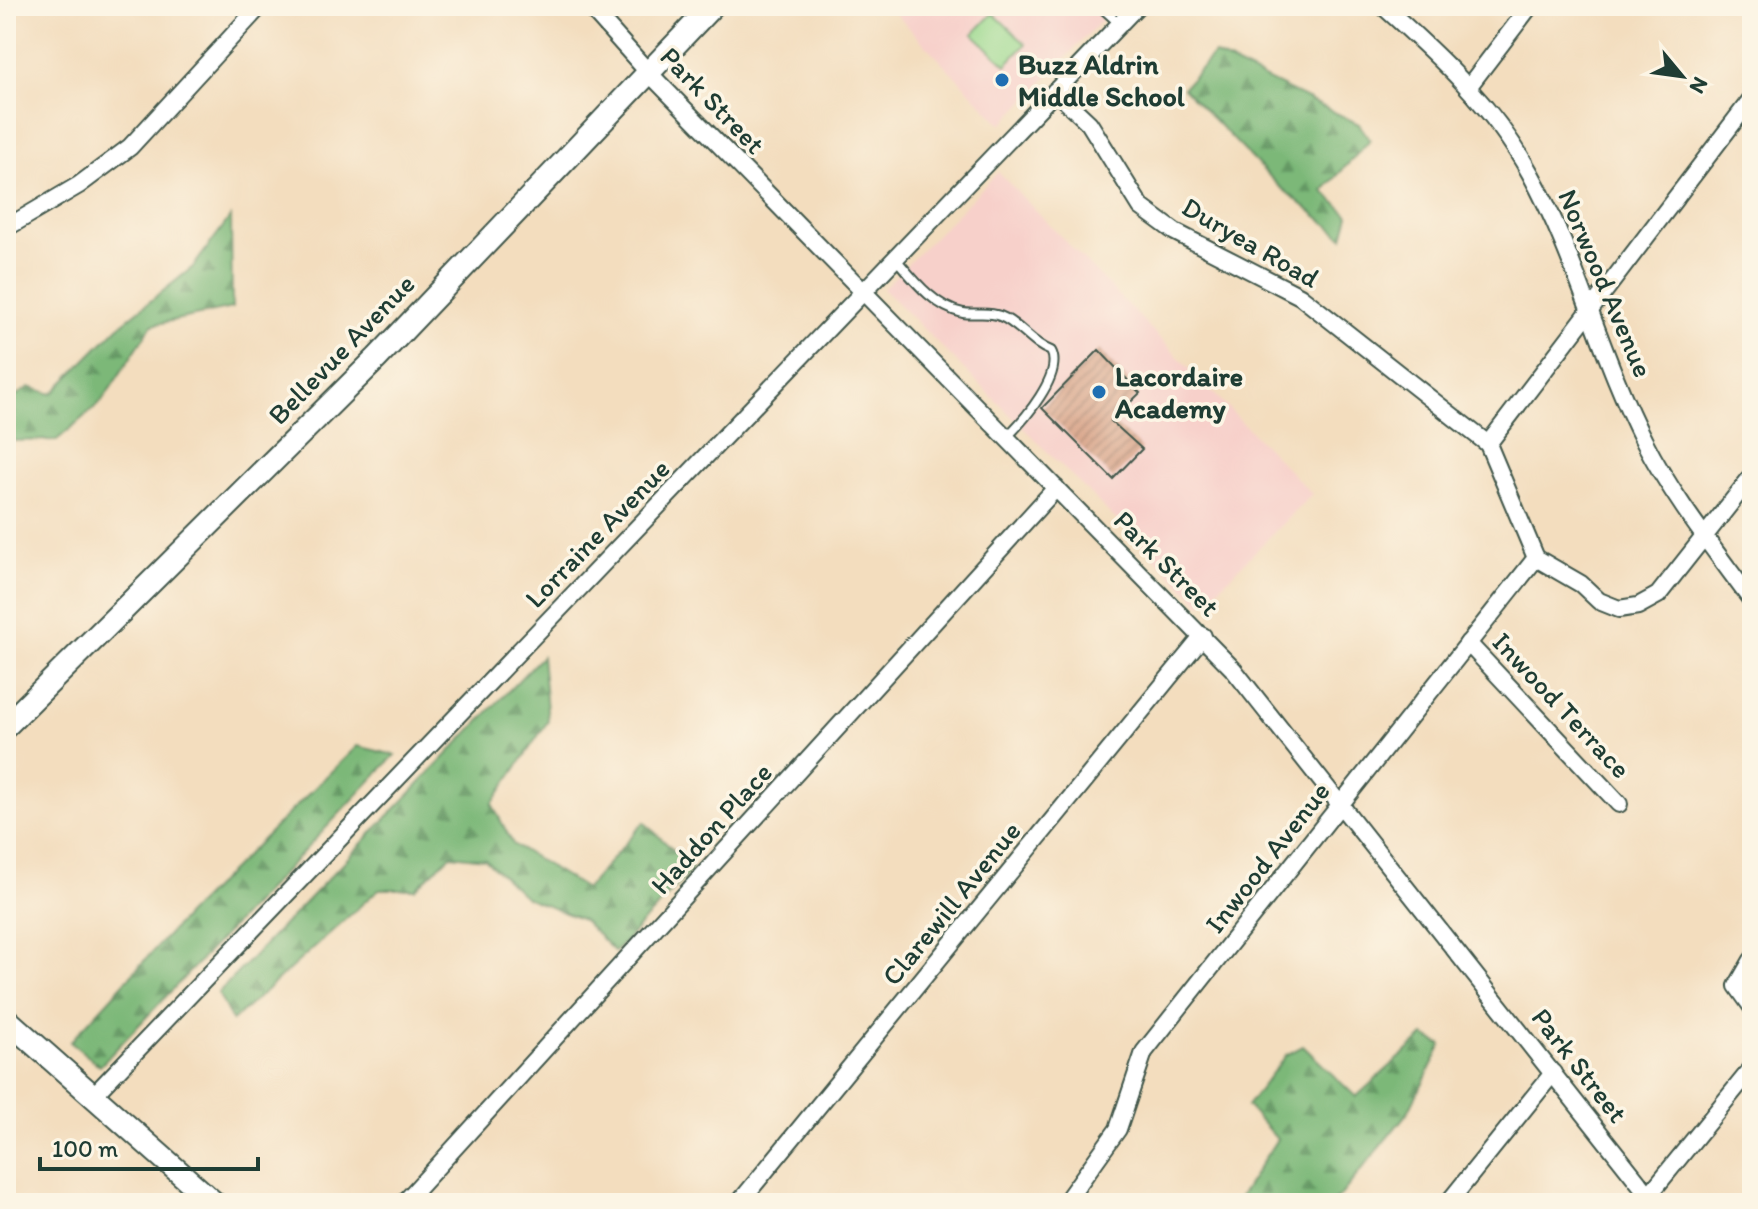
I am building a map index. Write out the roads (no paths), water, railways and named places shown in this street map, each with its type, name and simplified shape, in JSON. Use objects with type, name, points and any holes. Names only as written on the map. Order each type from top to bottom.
[{"type":"street","points":[[6,228],[79,185],[130,147],[260,6]]},
{"type":"street","name":"Park Street","points":[[589,6],[648,72],[1203,636],[1342,804],[1652,1199]]},
{"type":"street","name":"Bellevue Avenue","points":[[6,726],[377,358],[712,6]]},
{"type":"street","name":"Lorraine Avenue","points":[[93,1096],[1137,6]]},
{"type":"street","name":"Norwood Avenue","points":[[1383,6],[1469,86],[1529,171],[1564,241],[1643,439],[1675,496],[1752,601]]},
{"type":"street","points":[[1469,86],[1530,6]]},
{"type":"street","name":"Duryea Road","points":[[1055,91],[1089,123],[1111,152],[1141,207],[1175,232],[1300,296],[1488,444]]},
{"type":"street","points":[[1752,98],[1589,306],[1488,444],[1536,558],[1581,584],[1599,601],[1619,609],[1638,606],[1658,595],[1752,476]]},
{"type":"street","name":"Haddon Place","points":[[404,1203],[1056,488]]},
{"type":"street","name":"Inwood Avenue","points":[[1065,1203],[1118,1129],[1144,1052],[1536,558]]},
{"type":"street","name":"Clarewill Avenue","points":[[739,1203],[1203,636]]},
{"type":"street","name":"Inwood Terrace","points":[[1468,643],[1619,804]]},
{"type":"street","points":[[1752,960],[1737,986],[1752,1007]]},
{"type":"street","points":[[6,1019],[214,1203]]},
{"type":"street","points":[[1652,1199],[1752,1068]]},
{"type":"street","points":[[1448,1203],[1553,1073]]},
{"type":"lane","points":[[1100,6],[1120,24]]},
{"type":"lane","points":[[896,259],[921,287],[946,308],[963,313],[1002,316],[1038,347],[1051,351],[1056,359],[1030,415],[1007,437]]},
{"type":"place","name":"Buzz Aldrin Middle School","points":[[1002,80]]},
{"type":"place","name":"Lacordaire Academy","points":[[1099,392]]}]
